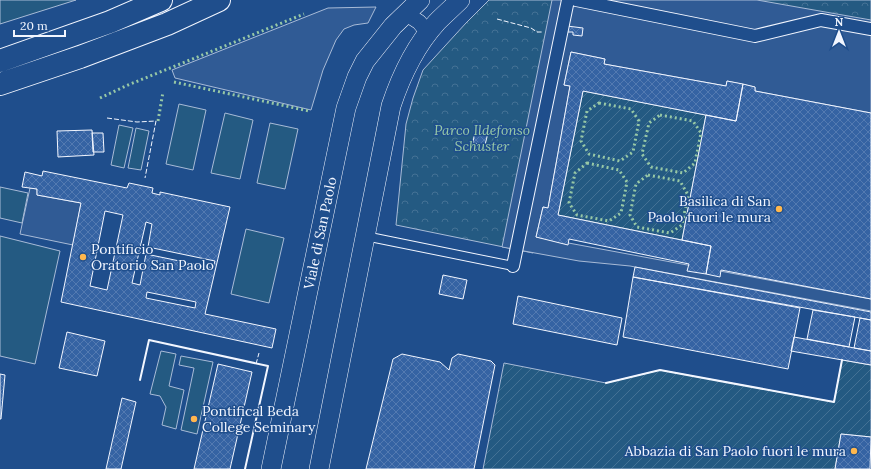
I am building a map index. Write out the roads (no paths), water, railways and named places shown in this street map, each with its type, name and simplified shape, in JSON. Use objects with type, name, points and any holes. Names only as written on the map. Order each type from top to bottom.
[{"type":"main road","points":[[0,61],[110,22],[161,0]]},
{"type":"main road","points":[[0,84],[80,57],[167,24],[219,0]]},
{"type":"street","name":"Viale di San Paolo","points":[[271,469],[350,97],[357,77],[365,62],[405,13],[420,0]]},
{"type":"street","points":[[319,469],[391,106],[402,77],[420,45],[437,22],[460,0]]},
{"type":"street","points":[[513,266],[568,0]]},
{"type":"street","points":[[576,0],[756,36],[821,20],[871,29]]},
{"type":"street","points":[[405,13],[419,22],[428,33]]},
{"type":"lane","points":[[365,236],[513,266]]},
{"type":"place","name":"Basilica di San Paolo fuori le mura","points":[[779,209]]},
{"type":"place","name":"Pontificio Oratorio San Paolo","points":[[83,257]]},
{"type":"place","name":"Pontifical Beda College Seminary","points":[[194,419]]},
{"type":"place","name":"Abbazia di San Paolo fuori le mura","points":[[854,451]]},
{"type":"park label","name":"Parco Ildefonso Schuster","points":[[482,138]]}]
